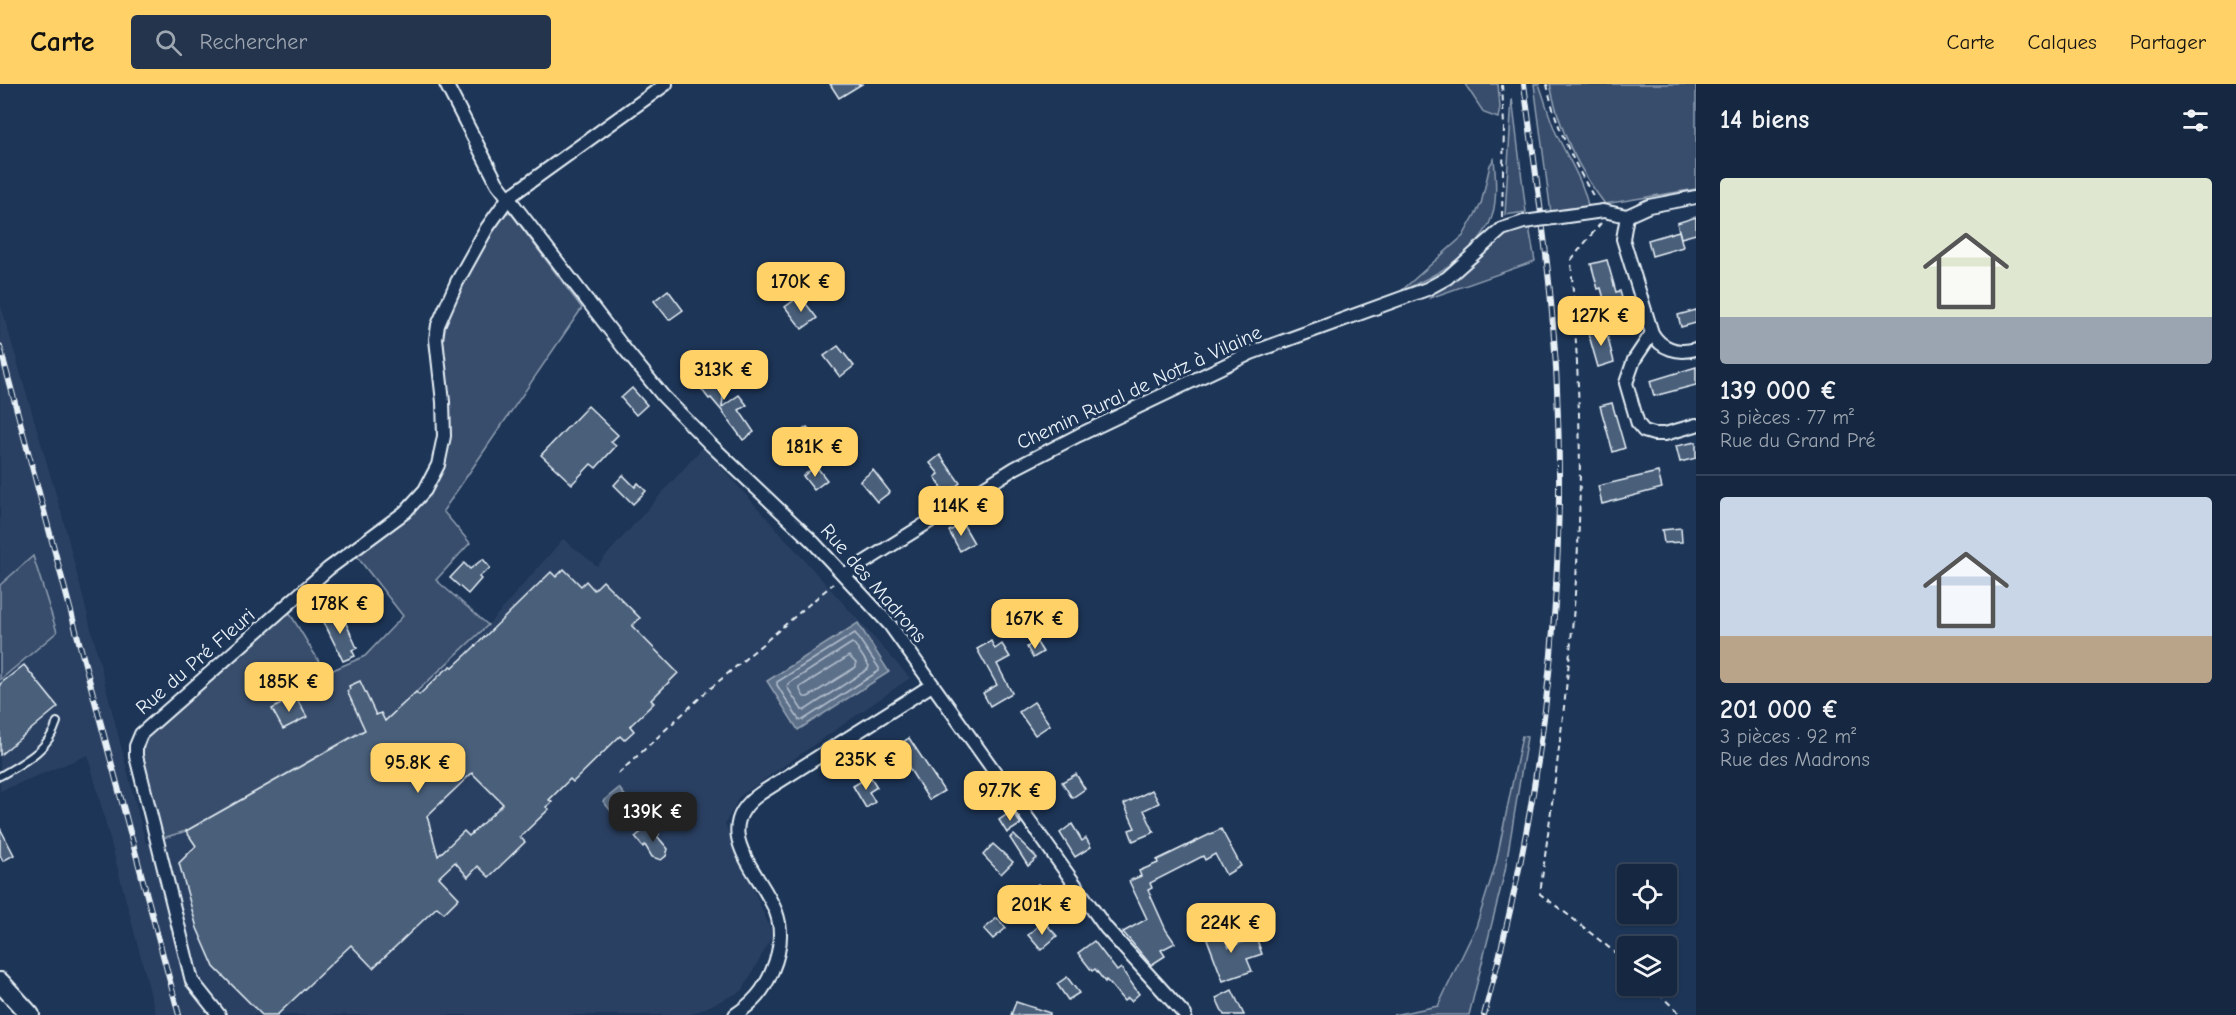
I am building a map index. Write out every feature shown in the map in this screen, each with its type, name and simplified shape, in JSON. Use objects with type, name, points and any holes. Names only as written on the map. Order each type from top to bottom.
[{"type":"main road","points":[[0,982],[30,1015]]},
{"type":"street","name":"Rue des Madrons","points":[[446,84],[497,183],[663,396],[711,446],[813,542],[890,626],[1106,928],[1185,1015]]},
{"type":"street","name":"Rue du Pré Fleuri","points":[[219,1015],[192,981],[136,756],[136,746],[141,734],[328,569],[416,502],[430,483],[438,465],[444,436],[436,339],[438,325],[457,282],[487,228],[509,197],[666,84]]},
{"type":"street","points":[[1696,196],[1648,206],[1627,216],[1623,238],[1656,340],[1676,351],[1696,349]]},
{"type":"street","name":"Chemin Rural de Notz à Vilaine","points":[[844,574],[1015,468],[1079,435],[1251,352],[1427,289],[1454,272],[1502,229],[1524,222],[1606,212],[1627,216]]},
{"type":"street","points":[[1652,333],[1634,360],[1626,382],[1638,424],[1644,431],[1654,434],[1665,434],[1696,425]]},
{"type":"street","points":[[735,1015],[753,1004],[767,986],[777,958],[780,935],[777,914],[741,851],[736,832],[740,815],[748,801],[932,685]]},
{"type":"lane","points":[[0,776],[37,753],[48,741],[57,722]]},
{"type":"path","points":[[1502,84],[1504,126],[1502,229]]},
{"type":"path","points":[[1547,84],[1558,126],[1576,167],[1606,212],[1571,260],[1578,385],[1578,545],[1566,695],[1540,894],[1617,954]]},
{"type":"path","points":[[618,774],[705,693],[844,574]]},
{"type":"path","points":[[1661,996],[1681,1015]]},
{"type":"shaded area","points":[[1465,84],[1498,84],[1500,108],[1498,118],[1484,113]]},
{"type":"shaded area","points":[[1534,84],[1539,84],[1560,142],[1579,178],[1588,206],[1551,213]]},
{"type":"shaded area","points":[[1550,84],[1696,84],[1696,189],[1605,204],[1570,147],[1558,117]]},
{"type":"shaded area","points":[[1512,98],[1526,212],[1505,215]]},
{"type":"shaded area","points":[[1494,159],[1496,184],[1494,209],[1482,236],[1451,265],[1401,291],[1463,236],[1481,204],[1490,165]]},
{"type":"shaded area","points":[[510,212],[582,308],[443,511],[470,543],[436,580],[488,625],[385,721],[360,732],[186,831],[163,838],[142,755],[147,735],[289,612],[326,673],[365,656],[403,616],[355,554],[432,488],[444,464],[448,448],[448,424],[443,322],[453,298],[502,215]]},
{"type":"shaded area","points":[[1529,227],[1535,261],[1430,298],[1437,289],[1475,263],[1499,237],[1512,230]]},
{"type":"shaded area","points":[[0,303],[62,515],[146,844],[186,831],[360,732],[385,721],[488,625],[563,539],[597,566],[703,447],[910,678],[739,797],[725,824],[773,935],[742,991],[690,1015],[156,1015],[88,755],[0,791],[0,680],[57,632],[33,557],[0,585]]},
{"type":"shaded area","points":[[33,556],[57,632],[0,680],[0,585]]},
{"type":"shaded area","points":[[1522,736],[1527,737],[1505,871],[1469,1015],[1393,1015],[1438,1006],[1476,927],[1496,863]]},
{"type":"water","points":[[858,623],[889,672],[798,730],[767,681]]},
{"type":"water","points":[[619,788],[642,817],[626,830],[603,801]]},
{"type":"building","points":[[830,84],[862,84],[839,98]]},
{"type":"building","points":[[1696,217],[1696,234],[1681,238],[1677,223]]},
{"type":"building","points":[[1679,231],[1683,247],[1652,256],[1648,240]]},
{"type":"building","points":[[1607,260],[1616,292],[1620,291],[1626,312],[1609,317],[1591,264]]},
{"type":"building","points":[[668,290],[683,310],[669,320],[654,301]]},
{"type":"building","points":[[800,296],[817,318],[802,329],[785,307]]},
{"type":"building","points":[[1696,310],[1696,323],[1681,327],[1678,315]]},
{"type":"building","points":[[1605,327],[1614,362],[1598,367],[1588,332]]},
{"type":"building","points":[[838,346],[854,366],[840,377],[824,356]]},
{"type":"building","points":[[706,367],[710,373],[720,375],[725,382],[722,407],[739,395],[747,405],[739,410],[754,432],[743,440],[722,411],[711,398],[709,399],[692,377]]},
{"type":"building","points":[[1696,367],[1696,385],[1654,396],[1650,381]]},
{"type":"building","points":[[632,388],[647,405],[636,415],[621,398]]},
{"type":"building","points":[[1612,403],[1625,448],[1613,452],[1600,406]]},
{"type":"building","points":[[588,406],[618,435],[611,442],[616,446],[596,468],[591,464],[572,484],[541,455]]},
{"type":"building","points":[[807,427],[825,450],[808,463],[789,440]]},
{"type":"building","points":[[1696,442],[1696,458],[1680,462],[1676,446]]},
{"type":"building","points":[[940,455],[960,483],[946,494],[935,477],[939,474],[930,463]]},
{"type":"building","points":[[816,466],[827,480],[814,490],[803,476]]},
{"type":"building","points":[[873,470],[890,492],[877,502],[860,481]]},
{"type":"building","points":[[1658,472],[1662,488],[1602,504],[1598,486]]},
{"type":"building","points":[[623,475],[635,487],[638,483],[646,491],[633,504],[614,485]]},
{"type":"building","points":[[963,524],[974,543],[960,551],[949,531]]},
{"type":"building","points":[[1681,528],[1682,542],[1664,543],[1662,530]]},
{"type":"building","points":[[483,559],[490,568],[479,577],[481,579],[468,594],[450,578],[464,563],[470,569]]},
{"type":"building","points":[[564,569],[581,586],[586,581],[594,590],[603,581],[640,618],[632,626],[678,673],[651,700],[654,703],[630,726],[634,731],[624,740],[620,736],[573,782],[570,779],[549,800],[552,802],[546,807],[549,809],[520,837],[525,842],[489,877],[478,866],[468,877],[455,862],[439,877],[459,898],[444,913],[437,907],[373,968],[351,945],[277,1015],[262,1015],[214,967],[197,928],[179,863],[196,846],[186,831],[365,730],[347,691],[350,689],[349,686],[360,681],[376,715],[381,713],[385,721],[416,692],[419,695],[442,673],[451,666],[453,667],[551,572],[556,577]],"holes":[[[472,773],[503,804],[469,836],[464,831],[438,856],[427,816]]]},
{"type":"building","points":[[335,609],[340,620],[344,619],[357,648],[352,650],[355,656],[343,661],[321,616]]},
{"type":"building","points":[[991,641],[995,649],[1002,644],[1010,657],[997,664],[1012,693],[990,706],[983,693],[997,685],[977,649]]},
{"type":"building","points":[[1036,641],[1043,652],[1033,658],[1027,647]]},
{"type":"building","points":[[24,665],[58,707],[0,755],[0,684]]},
{"type":"building","points":[[295,696],[307,717],[283,729],[272,709]]},
{"type":"building","points":[[1034,702],[1050,725],[1035,735],[1019,712]]},
{"type":"building","points":[[909,738],[944,791],[929,800],[896,747]]},
{"type":"building","points":[[1076,774],[1085,789],[1072,798],[1062,782]]},
{"type":"building","points":[[870,776],[877,787],[869,792],[875,802],[866,808],[853,786]]},
{"type":"building","points":[[1152,790],[1159,803],[1144,810],[1154,832],[1133,841],[1129,830],[1135,828],[1124,804]]},
{"type":"building","points":[[1012,811],[1021,824],[1007,833],[999,820]]},
{"type":"building","points":[[651,824],[668,849],[666,856],[661,860],[652,857],[645,845],[643,847],[635,837]]},
{"type":"building","points":[[1072,824],[1082,841],[1086,838],[1091,847],[1075,857],[1060,833]]},
{"type":"building","points":[[0,828],[14,855],[3,861],[0,855]]},
{"type":"building","points":[[1221,829],[1241,866],[1226,875],[1215,854],[1205,860],[1203,856],[1150,883],[1152,888],[1148,890],[1166,930],[1175,943],[1161,950],[1165,956],[1151,965],[1123,932],[1147,919],[1129,881],[1141,876],[1139,871],[1158,863],[1157,860]]},
{"type":"building","points":[[1014,835],[1037,858],[1028,866],[1010,838]]},
{"type":"building","points":[[993,844],[1013,862],[1001,874],[983,855]]},
{"type":"building","points":[[1038,884],[1046,893],[1041,897],[1045,901],[1033,912],[1020,898]]},
{"type":"building","points":[[997,918],[1006,928],[993,939],[984,929]]},
{"type":"building","points":[[1043,921],[1057,936],[1041,950],[1028,935]]},
{"type":"building","points":[[1216,924],[1229,947],[1256,937],[1262,954],[1247,959],[1252,971],[1223,981],[1204,931]]},
{"type":"building","points":[[1094,941],[1117,971],[1121,968],[1139,994],[1131,1001],[1128,998],[1124,1001],[1095,969],[1092,971],[1078,953]]},
{"type":"building","points":[[1067,977],[1079,993],[1068,1000],[1057,984]]},
{"type":"building","points":[[1232,990],[1244,1015],[1224,1015],[1216,998]]},
{"type":"building","points":[[1016,1002],[1050,1013],[1050,1015],[1011,1015]]},
{"type":"railway","points":[[1484,1015],[1521,860],[1535,782],[1546,705],[1558,549],[1559,469],[1555,351],[1544,236],[1524,84]]},
{"type":"railway","points":[[0,347],[179,1015]]}]
